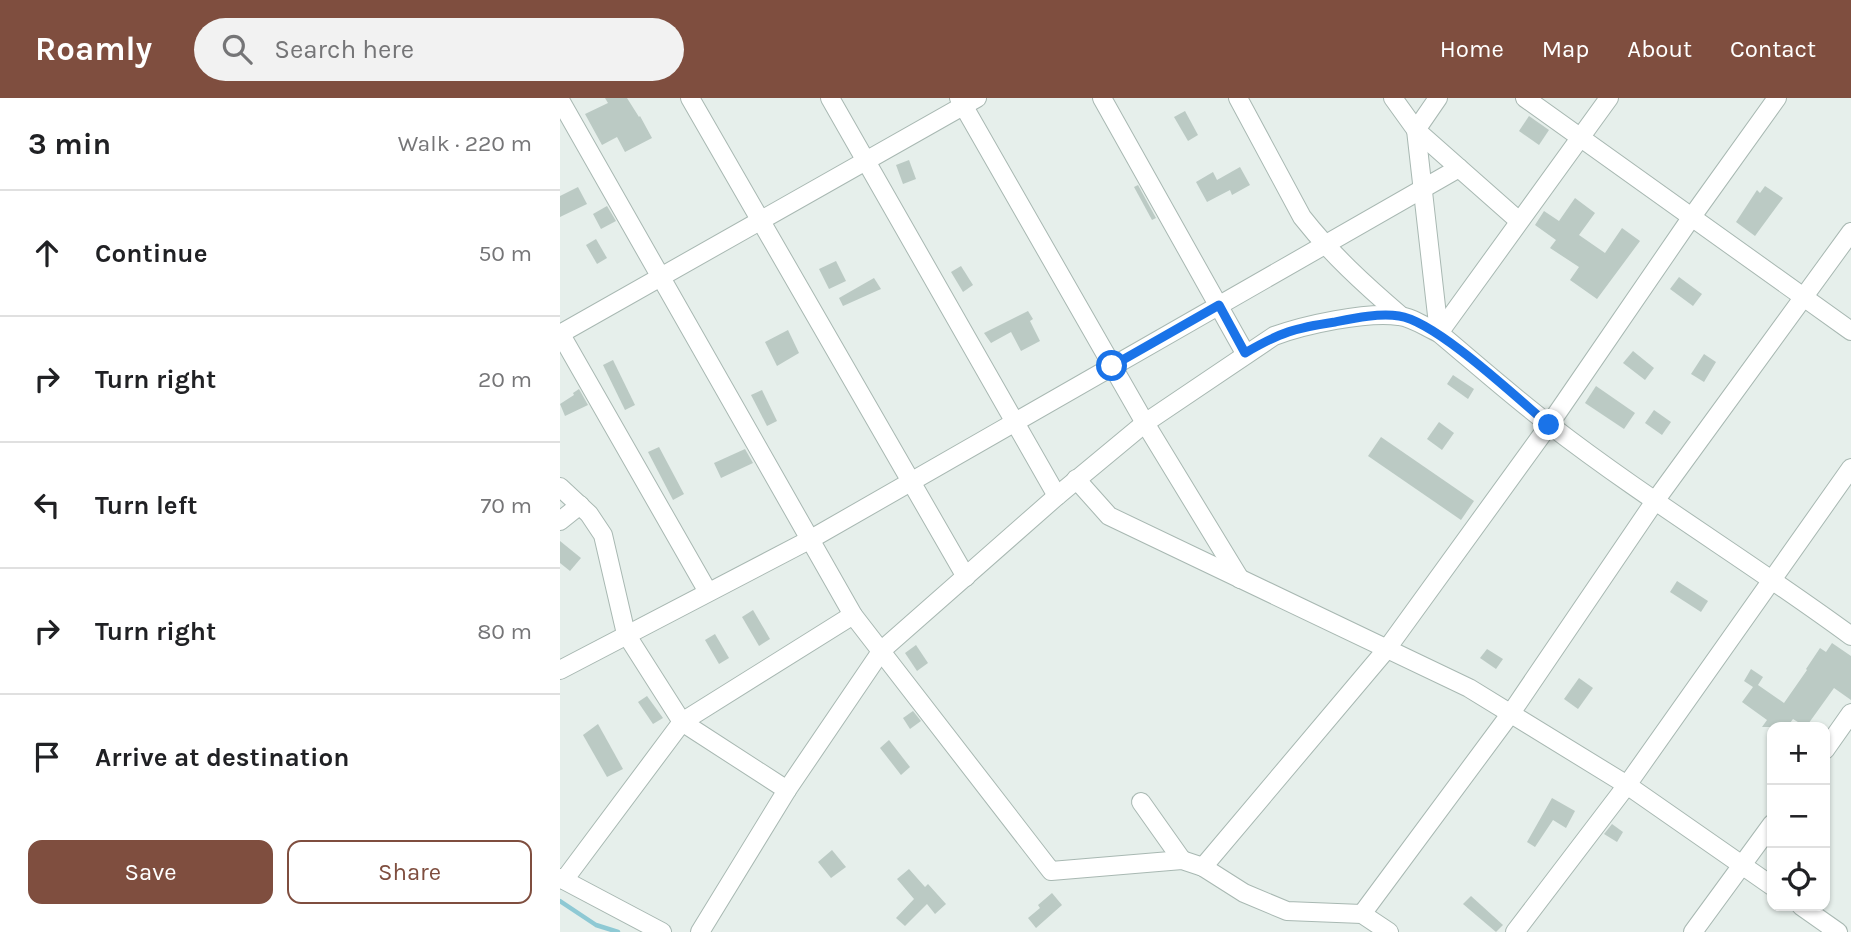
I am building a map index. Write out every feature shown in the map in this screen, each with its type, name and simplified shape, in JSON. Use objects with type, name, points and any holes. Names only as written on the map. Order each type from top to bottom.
[{"type":"street","points":[[690,98],[965,577]]},
{"type":"street","points":[[830,98],[1056,496]]},
{"type":"street","points":[[1102,98],[1245,353]]},
{"type":"street","points":[[1238,98],[1302,217],[1356,276],[1400,316],[1439,333],[1549,425],[1851,636]]},
{"type":"street","points":[[1393,98],[1416,130],[1519,221]]},
{"type":"street","points":[[1438,98],[1416,130],[1439,333]]},
{"type":"street","points":[[1525,98],[1851,331]]},
{"type":"street","points":[[1439,333],[1609,98]]},
{"type":"street","points":[[1203,867],[1386,650],[1549,425],[1777,98]]},
{"type":"street","points":[[560,100],[853,615],[1051,871],[1182,860],[1203,867],[1244,893],[1287,911],[1362,914],[1389,932]]},
{"type":"street","points":[[708,592],[560,333],[866,161],[967,101],[1112,366],[1240,580]]},
{"type":"street","points":[[560,670],[811,539],[1459,168]]},
{"type":"street","points":[[1362,914],[1511,713],[1655,501],[1851,232]]},
{"type":"street","points":[[700,932],[787,790],[882,650],[1056,496],[1145,423],[1245,353],[1274,336],[1294,328],[1365,317],[1400,316]]},
{"type":"street","points":[[1515,932],[1627,785],[1851,468]]},
{"type":"street","points":[[1076,479],[1110,516],[1469,688],[1627,785],[1767,882]]},
{"type":"street","points":[[560,487],[589,513],[603,535],[626,635],[682,722],[787,790]]},
{"type":"street","points":[[560,521],[580,505]]},
{"type":"street","points":[[662,932],[562,878],[682,722],[853,615]]},
{"type":"street","points":[[1830,743],[1851,713]]},
{"type":"street","points":[[1140,802],[1182,860]]},
{"type":"street","points":[[1693,932],[1767,831]]},
{"type":"street","points":[[1808,911],[1838,932]]},
{"type":"building","points":[[605,98],[627,98],[652,138],[625,152],[617,137],[602,145],[585,114],[608,103]]},
{"type":"building","points":[[1185,111],[1198,135],[1188,141],[1174,117]]},
{"type":"building","points":[[1529,116],[1549,130],[1539,145],[1519,131]]},
{"type":"building","points":[[909,160],[916,179],[903,184],[896,165]]},
{"type":"building","points":[[1240,167],[1250,185],[1232,195],[1230,190],[1207,202],[1196,182],[1213,172],[1217,180]]},
{"type":"building","points":[[1138,185],[1156,218],[1152,220],[1134,187]]},
{"type":"building","points":[[1765,186],[1783,198],[1755,236],[1736,222],[1757,190],[1760,193]]},
{"type":"building","points":[[578,187],[587,204],[560,217],[560,196]]},
{"type":"building","points":[[1575,198],[1595,213],[1579,235],[1605,253],[1622,228],[1640,241],[1597,299],[1570,280],[1579,267],[1550,248],[1556,240],[1535,225],[1544,211],[1559,221]]},
{"type":"building","points":[[607,206],[616,221],[601,229],[593,214]]},
{"type":"building","points":[[596,239],[607,258],[597,264],[586,245]]},
{"type":"building","points":[[836,261],[846,281],[829,289],[819,269]]},
{"type":"building","points":[[961,266],[973,285],[963,292],[951,272]]},
{"type":"building","points":[[1679,277],[1702,294],[1693,306],[1670,289]]},
{"type":"building","points":[[874,278],[881,289],[843,306],[839,298]]},
{"type":"building","points":[[1028,311],[1040,341],[1021,351],[1011,332],[991,343],[984,333]]},
{"type":"building","points":[[788,330],[799,353],[777,366],[765,342]]},
{"type":"building","points":[[1633,351],[1654,368],[1645,380],[1623,363]]},
{"type":"building","points":[[1704,354],[1716,362],[1704,382],[1691,374]]},
{"type":"building","points":[[613,360],[635,405],[625,410],[603,365]]},
{"type":"building","points":[[1453,375],[1474,389],[1468,399],[1447,384]]},
{"type":"building","points":[[1596,386],[1635,413],[1624,429],[1585,403]]},
{"type":"building","points":[[579,389],[588,405],[565,416],[560,404]]},
{"type":"building","points":[[762,390],[777,421],[767,426],[751,395]]},
{"type":"building","points":[[1654,410],[1671,422],[1662,435],[1645,423]]},
{"type":"building","points":[[1439,422],[1454,433],[1442,450],[1427,439]]},
{"type":"building","points":[[1381,437],[1474,501],[1461,520],[1368,456]]},
{"type":"building","points":[[659,447],[684,494],[673,500],[648,452]]},
{"type":"building","points":[[745,449],[753,463],[721,478],[714,463]]},
{"type":"building","points":[[560,541],[581,558],[570,571],[560,563]]},
{"type":"building","points":[[1677,581],[1708,601],[1701,612],[1670,592]]},
{"type":"building","points":[[753,610],[770,639],[759,646],[742,617]]},
{"type":"building","points":[[715,634],[729,658],[719,664],[705,640]]},
{"type":"building","points":[[1832,643],[1851,656],[1851,700],[1834,688],[1810,722],[1793,719],[1791,722],[1767,722],[1767,727],[1762,727],[1767,720],[1742,702],[1753,687],[1744,681],[1751,669],[1763,677],[1758,685],[1784,703],[1820,648],[1826,652]]},
{"type":"building","points":[[916,645],[928,663],[917,671],[905,653]]},
{"type":"building","points":[[1487,649],[1503,659],[1496,669],[1480,658]]},
{"type":"building","points":[[1579,678],[1593,688],[1578,709],[1564,699]]},
{"type":"building","points":[[647,696],[663,718],[653,724],[638,702]]},
{"type":"building","points":[[913,711],[921,721],[910,729],[903,718]]},
{"type":"building","points":[[598,724],[623,769],[607,777],[583,735]]},
{"type":"building","points":[[889,740],[910,767],[901,775],[880,748]]},
{"type":"building","points":[[1552,798],[1575,811],[1566,828],[1553,820],[1535,847],[1527,842]]},
{"type":"building","points":[[1612,824],[1623,832],[1617,842],[1604,834]]},
{"type":"building","points":[[832,850],[846,867],[831,878],[818,862]]},
{"type":"building","points":[[909,869],[925,887],[928,884],[946,904],[935,914],[927,904],[905,926],[896,918],[914,899],[897,879]]},
{"type":"building","points":[[1052,893],[1062,905],[1036,928],[1028,918]]},
{"type":"building","points":[[1471,896],[1503,925],[1496,932],[1463,904]]},
{"type":"waterway","points":[[560,901],[596,925],[618,932]]},
{"type":"route","points":[[1112,366],[1219,305],[1245,353],[1294,328],[1365,317],[1400,316],[1439,333],[1549,425]]}]
